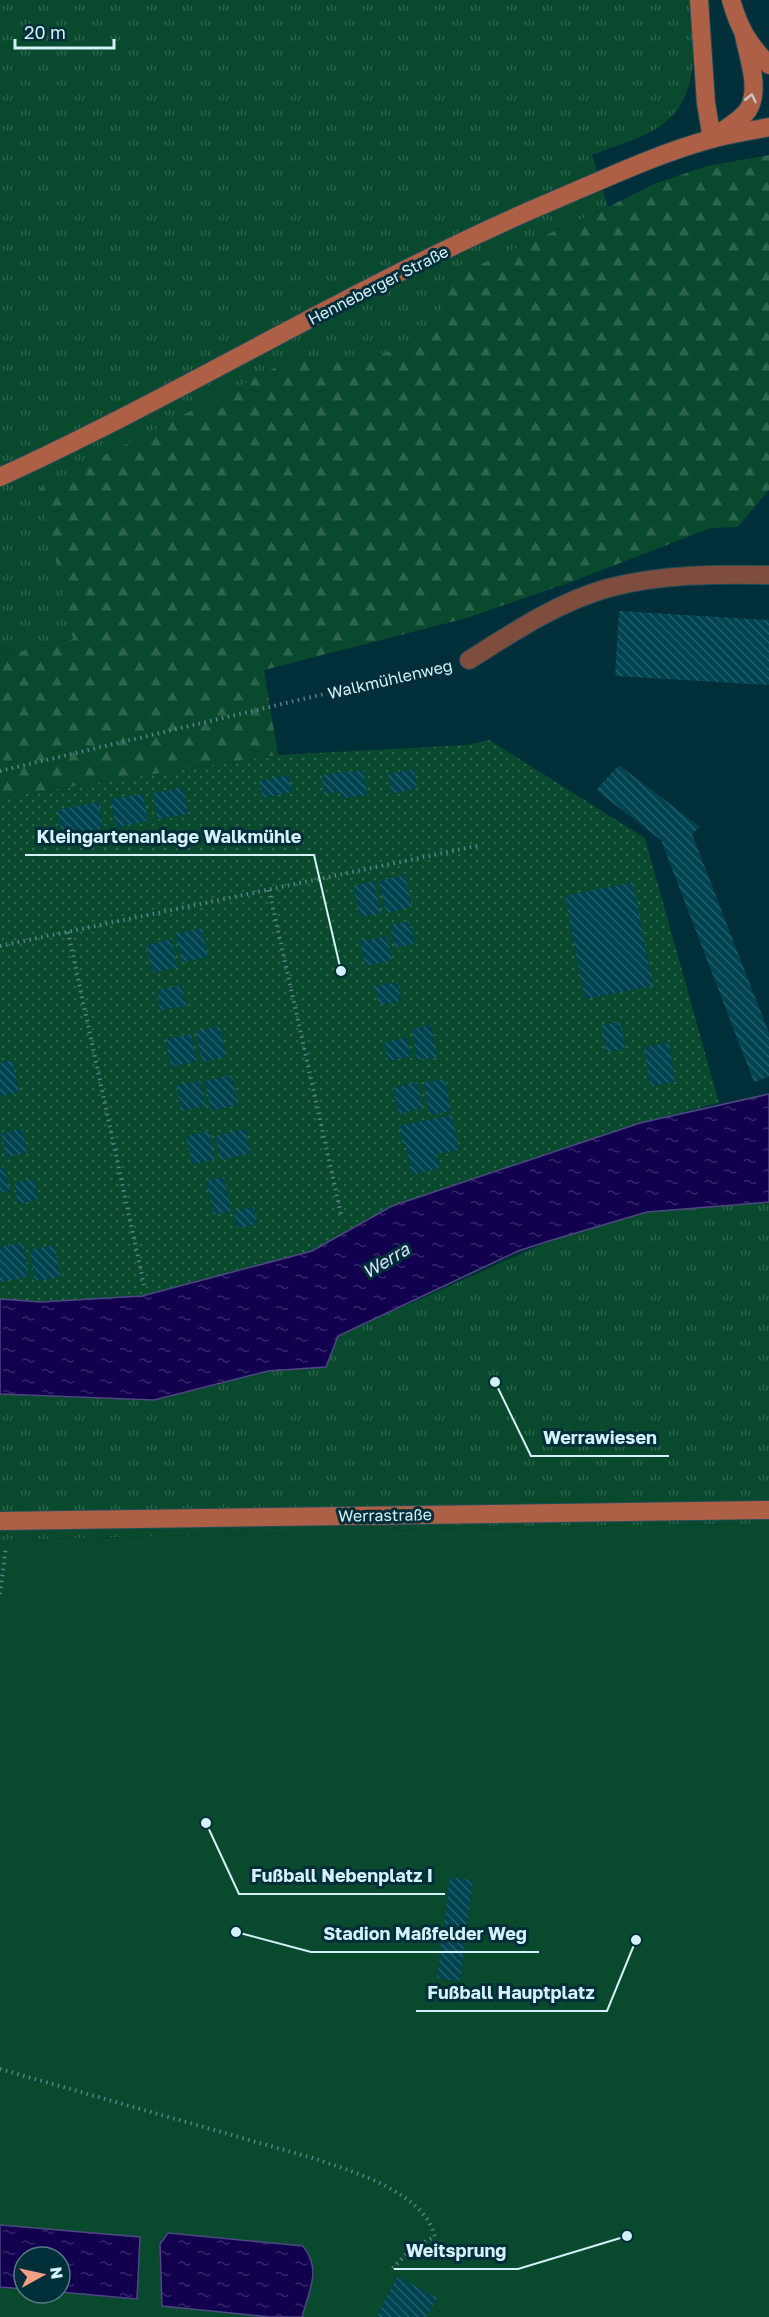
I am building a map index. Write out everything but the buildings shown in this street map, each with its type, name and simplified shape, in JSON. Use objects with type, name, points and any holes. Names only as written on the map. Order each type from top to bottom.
[{"type":"main road","points":[[699,0],[706,103],[712,139],[742,116],[753,99],[751,70],[744,35],[731,0]]},
{"type":"main road","points":[[744,35],[752,49],[769,65]]},
{"type":"main road","name":"Henneberger Straße","points":[[0,477],[293,329],[406,269],[496,226],[653,158],[712,139],[769,127]]},
{"type":"main road","name":"Werrastraße","points":[[1,1521],[769,1510]]},
{"type":"street","name":"Walkmühlenweg","points":[[469,660],[523,626],[569,603],[607,588],[658,578],[703,574],[769,575]]},
{"type":"path","name":"Walkmühlenweg","points":[[0,771],[469,660]]},
{"type":"path","points":[[0,946],[482,845]]},
{"type":"path","points":[[270,890],[341,1214]]},
{"type":"path","points":[[68,932],[144,1285]]},
{"type":"path","points":[[0,1594],[7,1540],[1,1521]]},
{"type":"path","points":[[0,2070],[316,2158],[354,2172],[396,2192],[424,2215],[435,2236],[409,2251],[392,2269]]},
{"type":"green space","points":[[0,0],[689,0],[693,56],[687,91],[680,106],[668,120],[645,135],[592,155],[608,207],[452,277],[438,318],[405,348],[349,360],[296,357],[73,639],[0,656]]},
{"type":"green space","points":[[769,155],[769,490],[738,527],[711,528],[571,582],[467,618],[264,670],[278,755],[0,798],[0,656],[73,639],[40,488],[296,357],[349,360],[405,348],[438,318],[452,277],[654,184],[707,166]]},
{"type":"green space","points":[[489,740],[645,838],[719,1103],[640,1123],[392,1206],[312,1251],[142,1296],[41,1302],[0,1299],[0,798],[278,755],[467,745]]},
{"type":"green space","points":[[769,1202],[769,1524],[633,1525],[0,1540],[0,1394],[154,1400],[268,1371],[326,1367],[338,1336],[552,1240],[647,1212]]},
{"type":"green space","points":[[769,1524],[769,2317],[302,2317],[315,2270],[162,2306],[271,2317],[0,2317],[0,2287],[12,2288],[12,2305],[72,2305],[72,2293],[136,2299],[140,2238],[0,2225],[0,1540],[633,1525]]},
{"type":"water","name":"Werra","points":[[769,1094],[769,1202],[647,1212],[518,1251],[338,1336],[326,1367],[268,1371],[154,1400],[0,1394],[0,1299],[41,1302],[142,1296],[312,1251],[392,1206],[640,1123]]},
{"type":"water","points":[[0,2225],[140,2237],[137,2299],[72,2293],[72,2245],[12,2245],[12,2288],[0,2287]]},
{"type":"water","points":[[168,2233],[303,2246],[309,2255],[313,2272],[302,2317],[271,2317],[162,2306],[160,2244]]},
{"type":"place","name":"Kleingartenanlage Walkmühle","points":[[341,971]]},
{"type":"place","name":"Werrawiesen","points":[[495,1382]]},
{"type":"place","name":"Fußball Nebenplatz I","points":[[206,1823]]},
{"type":"place","name":"Stadion Maßfelder Weg","points":[[236,1932]]},
{"type":"place","name":"Fußball Hauptplatz","points":[[636,1940]]},
{"type":"place","name":"Weitsprung","points":[[627,2236]]}]
